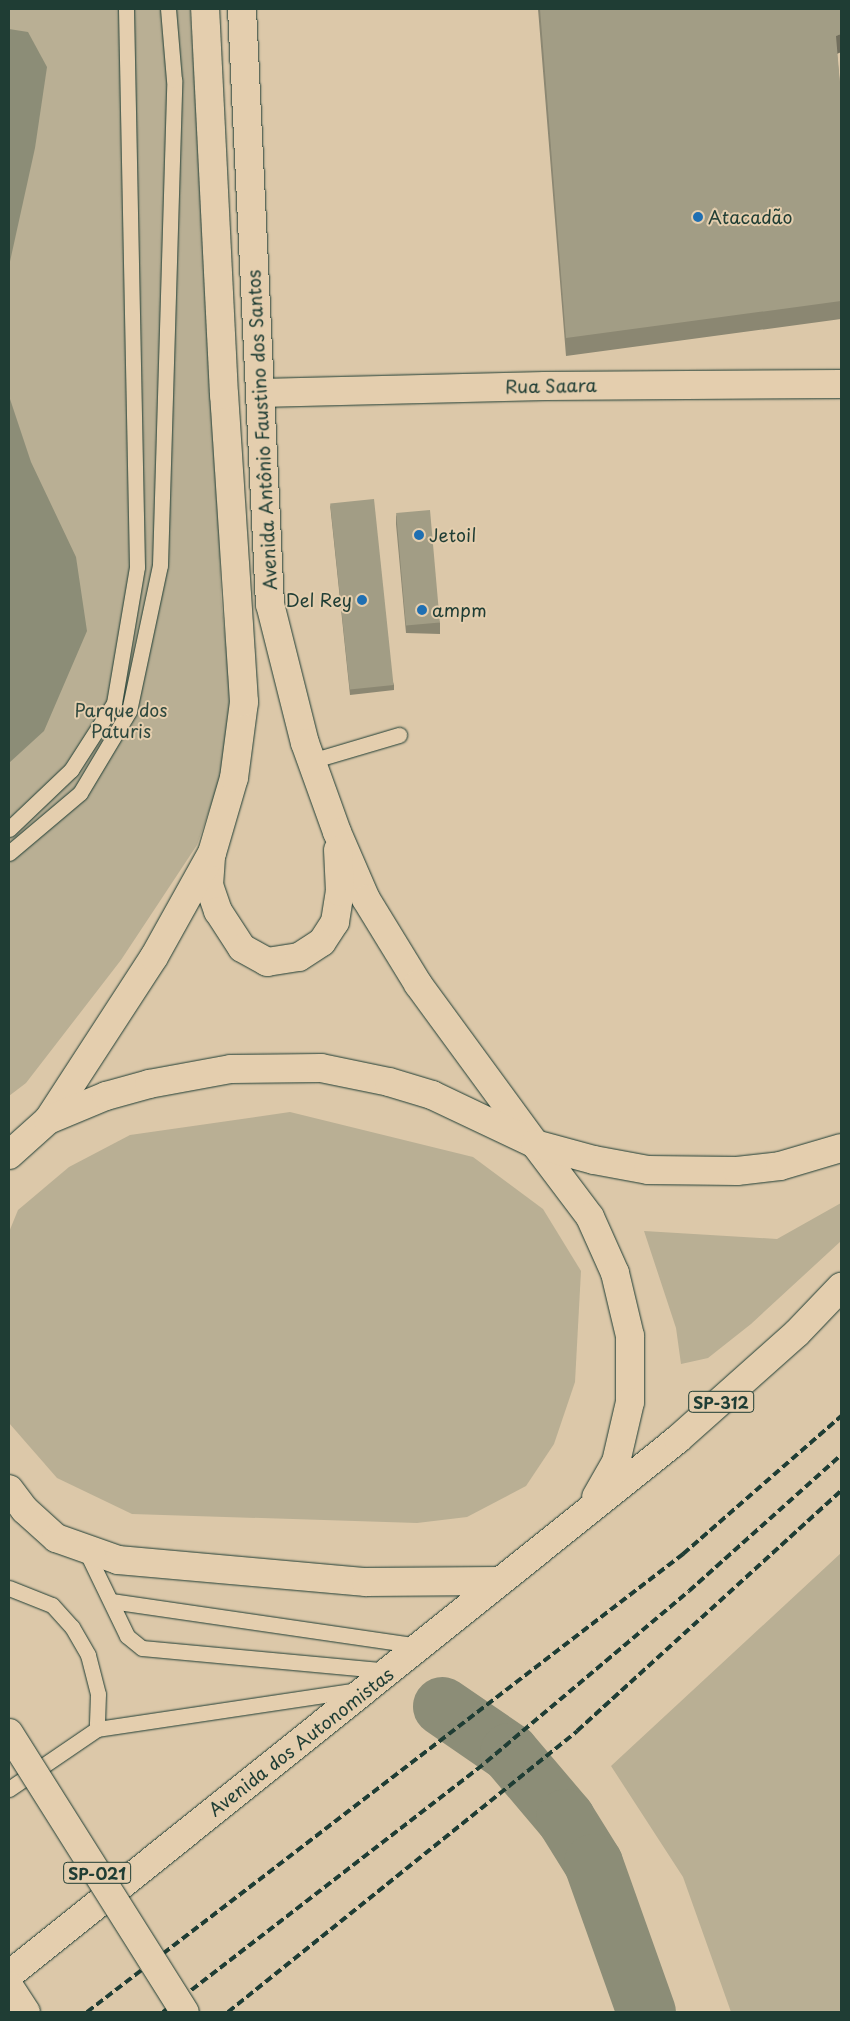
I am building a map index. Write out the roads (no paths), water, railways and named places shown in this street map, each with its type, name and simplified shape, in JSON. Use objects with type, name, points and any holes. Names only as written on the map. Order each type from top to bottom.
[{"type":"main road","name":"Avenida Antônio Faustino dos Santos","points":[[48,1120],[154,957],[212,853],[234,778],[244,702],[224,395],[205,9]]},
{"type":"main road","name":"Avenida Antônio Faustino dos Santos","points":[[242,9],[270,604],[311,761],[337,832],[366,899],[418,984],[590,1217],[616,1273],[630,1336],[630,1402],[616,1462],[592,1505]]},
{"type":"main road","name":"Rua Saara","points":[[260,393],[535,386],[841,384]]},
{"type":"main road","points":[[212,853],[209,885],[218,911],[242,948],[267,962],[299,957],[322,942],[335,922],[340,892],[337,832]]},
{"type":"main road","points":[[10,1152],[48,1120],[106,1096],[149,1084],[231,1069],[321,1068],[389,1082],[432,1096],[535,1144],[594,1160],[648,1170],[688,1173],[780,1166],[841,1148]]},
{"type":"main road","name":"SP-312","points":[[592,1505],[733,1392],[841,1287]]},
{"type":"main road","points":[[9,1489],[45,1529],[86,1551],[118,1560],[366,1582],[499,1581]]},
{"type":"main road","name":"Avenida dos Autonomistas","points":[[9,1975],[362,1689],[391,1671],[592,1505]]},
{"type":"main road","name":"SP-021","points":[[9,1733],[185,2012]]},
{"type":"main road","points":[[9,1986],[26,2012]]},
{"type":"lane","points":[[9,830],[71,770],[114,703],[137,567],[126,9]]},
{"type":"lane","points":[[9,853],[80,792],[129,711],[160,565],[174,80],[168,9]]},
{"type":"lane","points":[[311,761],[399,735]]},
{"type":"lane","points":[[86,1551],[127,1636],[142,1648],[391,1671]]},
{"type":"lane","points":[[9,1588],[52,1605],[72,1627],[88,1655],[98,1694],[97,1729]]},
{"type":"lane","points":[[111,1601],[422,1646]]},
{"type":"lane","points":[[9,1789],[97,1729],[362,1689]]},
{"type":"waterway","points":[[442,1706],[509,1752],[565,1818],[593,1863],[646,2012]]},
{"type":"railway","points":[[87,2012],[683,1554],[841,1416]]},
{"type":"railway","points":[[163,2012],[486,1762],[689,1591],[841,1455]]},
{"type":"railway","points":[[228,2012],[577,1731],[841,1491]]},
{"type":"place","name":"Atacadão","points":[[698,217]]},
{"type":"place","name":"Jetoil","points":[[419,535]]},
{"type":"place","name":"Del Rey","points":[[362,600]]},
{"type":"place","name":"ampm","points":[[422,610]]},
{"type":"park label","name":"Parque dos Paturis","points":[[121,721]]}]
